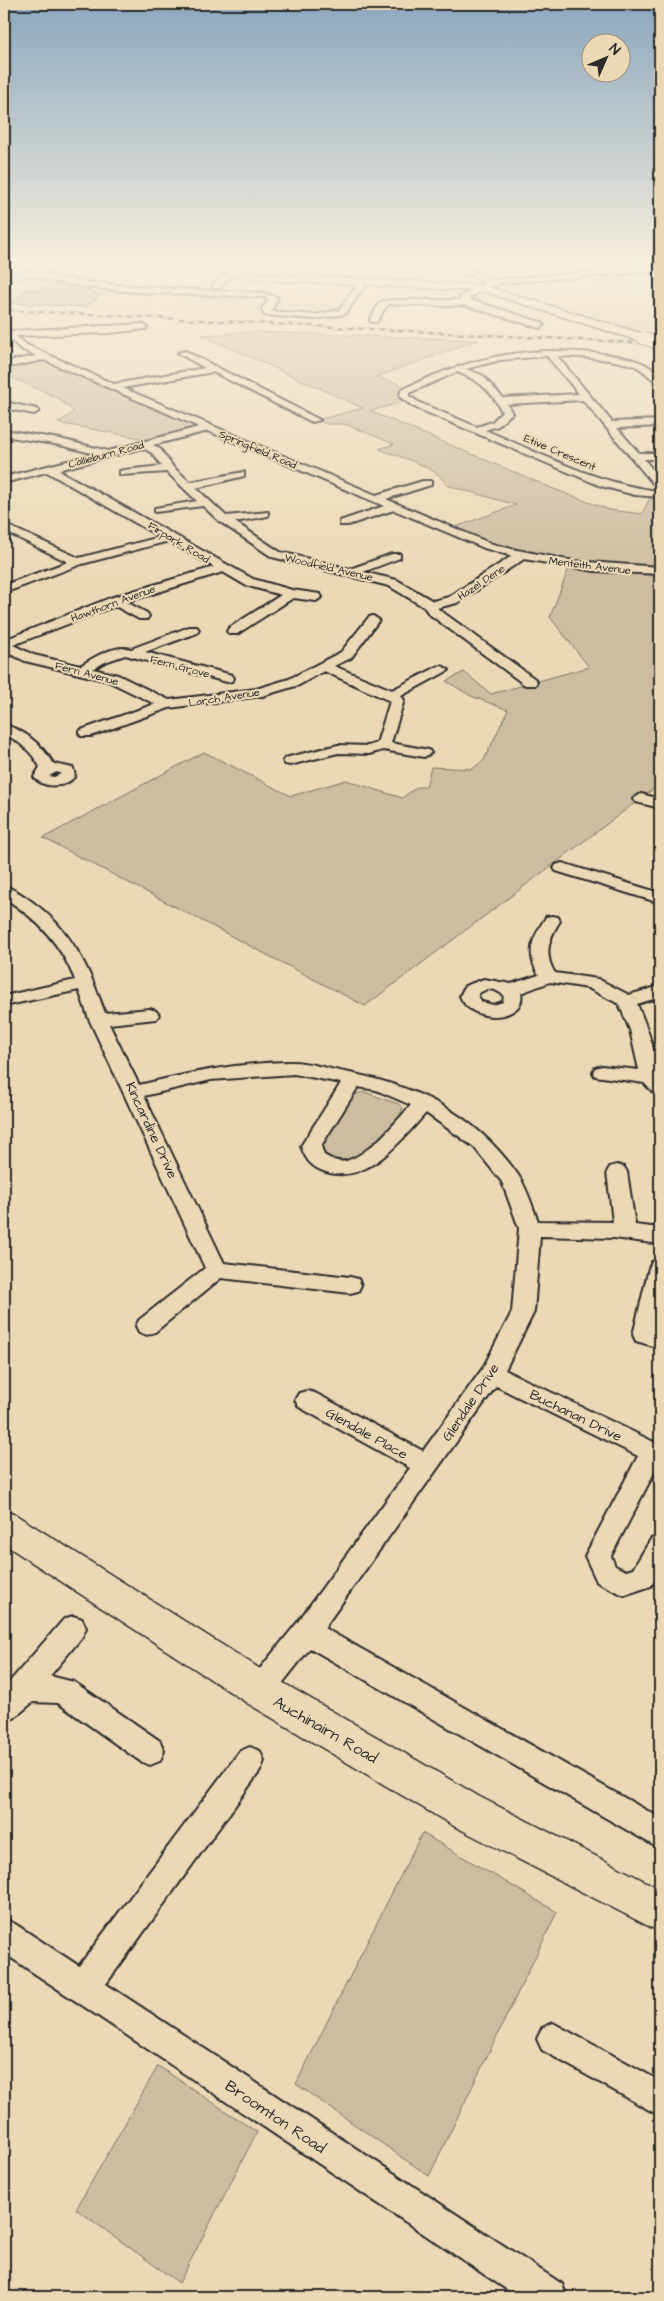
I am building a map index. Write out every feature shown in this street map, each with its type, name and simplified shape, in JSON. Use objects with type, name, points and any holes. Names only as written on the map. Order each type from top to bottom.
[{"type":"street","name":"Springfield Road","points":[[74,369],[465,538],[520,556]]},
{"type":"street","points":[[168,369],[180,375]]},
{"type":"street","points":[[115,387],[207,369]]},
{"type":"street","points":[[217,369],[315,420]]},
{"type":"street","points":[[562,369],[660,485]]},
{"type":"street","name":"Etive Crescent","points":[[648,369],[652,371],[660,381]]},
{"type":"street","points":[[458,370],[479,376],[501,402],[507,413],[495,424],[476,430]]},
{"type":"street","name":"Etive Crescent","points":[[458,370],[404,392],[405,397],[417,405],[605,484],[635,492],[660,494]]},
{"type":"street","points":[[501,402],[584,396]]},
{"type":"street","points":[[4,405],[34,410]]},
{"type":"street","points":[[610,425],[660,422]]},
{"type":"street","name":"Callieburn Road","points":[[4,480],[208,428]]},
{"type":"street","points":[[4,434],[60,442],[109,454]]},
{"type":"street","name":"Woodfield Avenue","points":[[143,444],[156,450],[168,469],[223,519],[276,555],[393,583],[417,600],[434,604],[433,610],[530,682]]},
{"type":"street","points":[[637,456],[660,456]]},
{"type":"street","name":"Firpark Road","points":[[49,468],[249,582],[291,594],[316,597]]},
{"type":"street","points":[[124,473],[168,469]]},
{"type":"street","points":[[187,486],[213,482],[240,474]]},
{"type":"street","points":[[374,499],[427,483]]},
{"type":"street","points":[[159,510],[204,503]]},
{"type":"street","points":[[344,523],[392,507]]},
{"type":"street","points":[[223,519],[246,518],[264,514]]},
{"type":"street","points":[[7,530],[78,562]]},
{"type":"street","points":[[4,589],[78,562],[172,537]]},
{"type":"street","points":[[353,572],[396,556]]},
{"type":"street","name":"Menteith Avenue","points":[[520,556],[574,566],[660,572]]},
{"type":"street","name":"Hazel Dene","points":[[434,604],[461,596],[520,556]]},
{"type":"street","name":"Hawthorn Avenue","points":[[4,645],[114,601],[164,584],[224,568]]},
{"type":"street","points":[[233,631],[291,594]]},
{"type":"street","points":[[114,601],[143,616]]},
{"type":"street","name":"Larch Avenue","points":[[86,733],[168,704],[257,693],[294,682],[346,655],[373,620]]},
{"type":"street","name":"Fern Grove","points":[[132,653],[192,630]]},
{"type":"street","name":"Fern Avenue","points":[[4,645],[30,658],[113,678],[168,704]]},
{"type":"street","name":"Fern Grove","points":[[81,671],[100,659],[125,651],[227,678]]},
{"type":"street","points":[[325,667],[392,695],[397,700],[383,746]]},
{"type":"street","points":[[392,695],[442,670]]},
{"type":"street","points":[[4,728],[36,749],[49,769]]},
{"type":"street","points":[[290,761],[338,749],[369,750],[383,746],[424,753]]},
{"type":"street","points":[[641,799],[660,804]]},
{"type":"street","points":[[562,868],[660,898]]},
{"type":"street","name":"Kincardine Drive","points":[[4,891],[56,932],[66,944],[86,983],[98,1019],[217,1270]]},
{"type":"street","points":[[549,977],[540,964],[539,940],[552,921]]},
{"type":"street","points":[[510,991],[549,977],[592,983],[627,1001],[639,1030],[655,1083],[602,1072]]},
{"type":"street","points":[[4,1001],[86,983]]},
{"type":"street","points":[[627,1001],[660,991]]},
{"type":"street","points":[[98,1019],[150,1015]]},
{"type":"street","name":"Glendale Drive","points":[[134,1092],[210,1074],[294,1068],[354,1078],[381,1085],[424,1103],[455,1122],[481,1142],[511,1180],[530,1228],[523,1312],[492,1374],[306,1632],[260,1690]]},
{"type":"street","points":[[354,1078],[311,1146],[316,1159],[331,1167],[345,1168],[358,1165],[390,1138],[424,1103]]},
{"type":"street","points":[[617,1172],[625,1231]]},
{"type":"street","points":[[530,1228],[625,1231],[660,1236]]},
{"type":"street","points":[[660,1268],[644,1335],[660,1339]]},
{"type":"street","points":[[148,1326],[217,1270],[350,1285]]},
{"type":"street","name":"Buchanan Drive","points":[[492,1374],[656,1454]]},
{"type":"street","name":"Glendale Place","points":[[307,1400],[426,1465]]},
{"type":"street","points":[[656,1454],[598,1556],[606,1574],[624,1583],[642,1578],[660,1547]]},
{"type":"street","name":"Auchinairn Road","points":[[4,1526],[260,1690],[466,1811],[660,1911]]},
{"type":"street","points":[[8,1705],[72,1628]]},
{"type":"street","points":[[306,1632],[660,1834]]},
{"type":"street","points":[[8,1705],[27,1690],[47,1688],[64,1691],[150,1751]]},
{"type":"street","points":[[83,1988],[250,1761]]},
{"type":"street","name":"Broomton Road","points":[[4,1935],[549,2297]]},
{"type":"street","points":[[553,2039],[660,2099]]},
{"type":"shaded area","points":[[4,369],[66,369],[198,427],[151,440],[58,423],[74,412],[58,398],[4,374]]},
{"type":"shaded area","points":[[278,369],[397,369],[376,377],[408,387],[399,393],[403,402],[370,411],[554,489],[609,510],[642,514],[651,496],[660,497],[660,784],[365,1006],[43,838],[204,752],[291,796],[346,780],[402,798],[417,787],[426,787],[431,767],[472,769],[484,760],[508,710],[471,696],[446,681],[464,672],[491,694],[589,667],[550,617],[571,563],[511,548],[453,528],[516,505],[446,485],[442,479],[427,468],[379,449],[394,444],[345,424],[326,424],[318,420],[363,408]]},
{"type":"shaded area","points":[[364,1092],[399,1104],[403,1108],[399,1117],[377,1140],[358,1155],[339,1161],[330,1159],[324,1154],[323,1150],[330,1131],[350,1099],[356,1094]]},
{"type":"shaded area","points":[[422,1833],[557,1912],[429,2176],[296,2084]]},
{"type":"shaded area","points":[[158,2066],[257,2132],[179,2283],[76,2209]]}]
